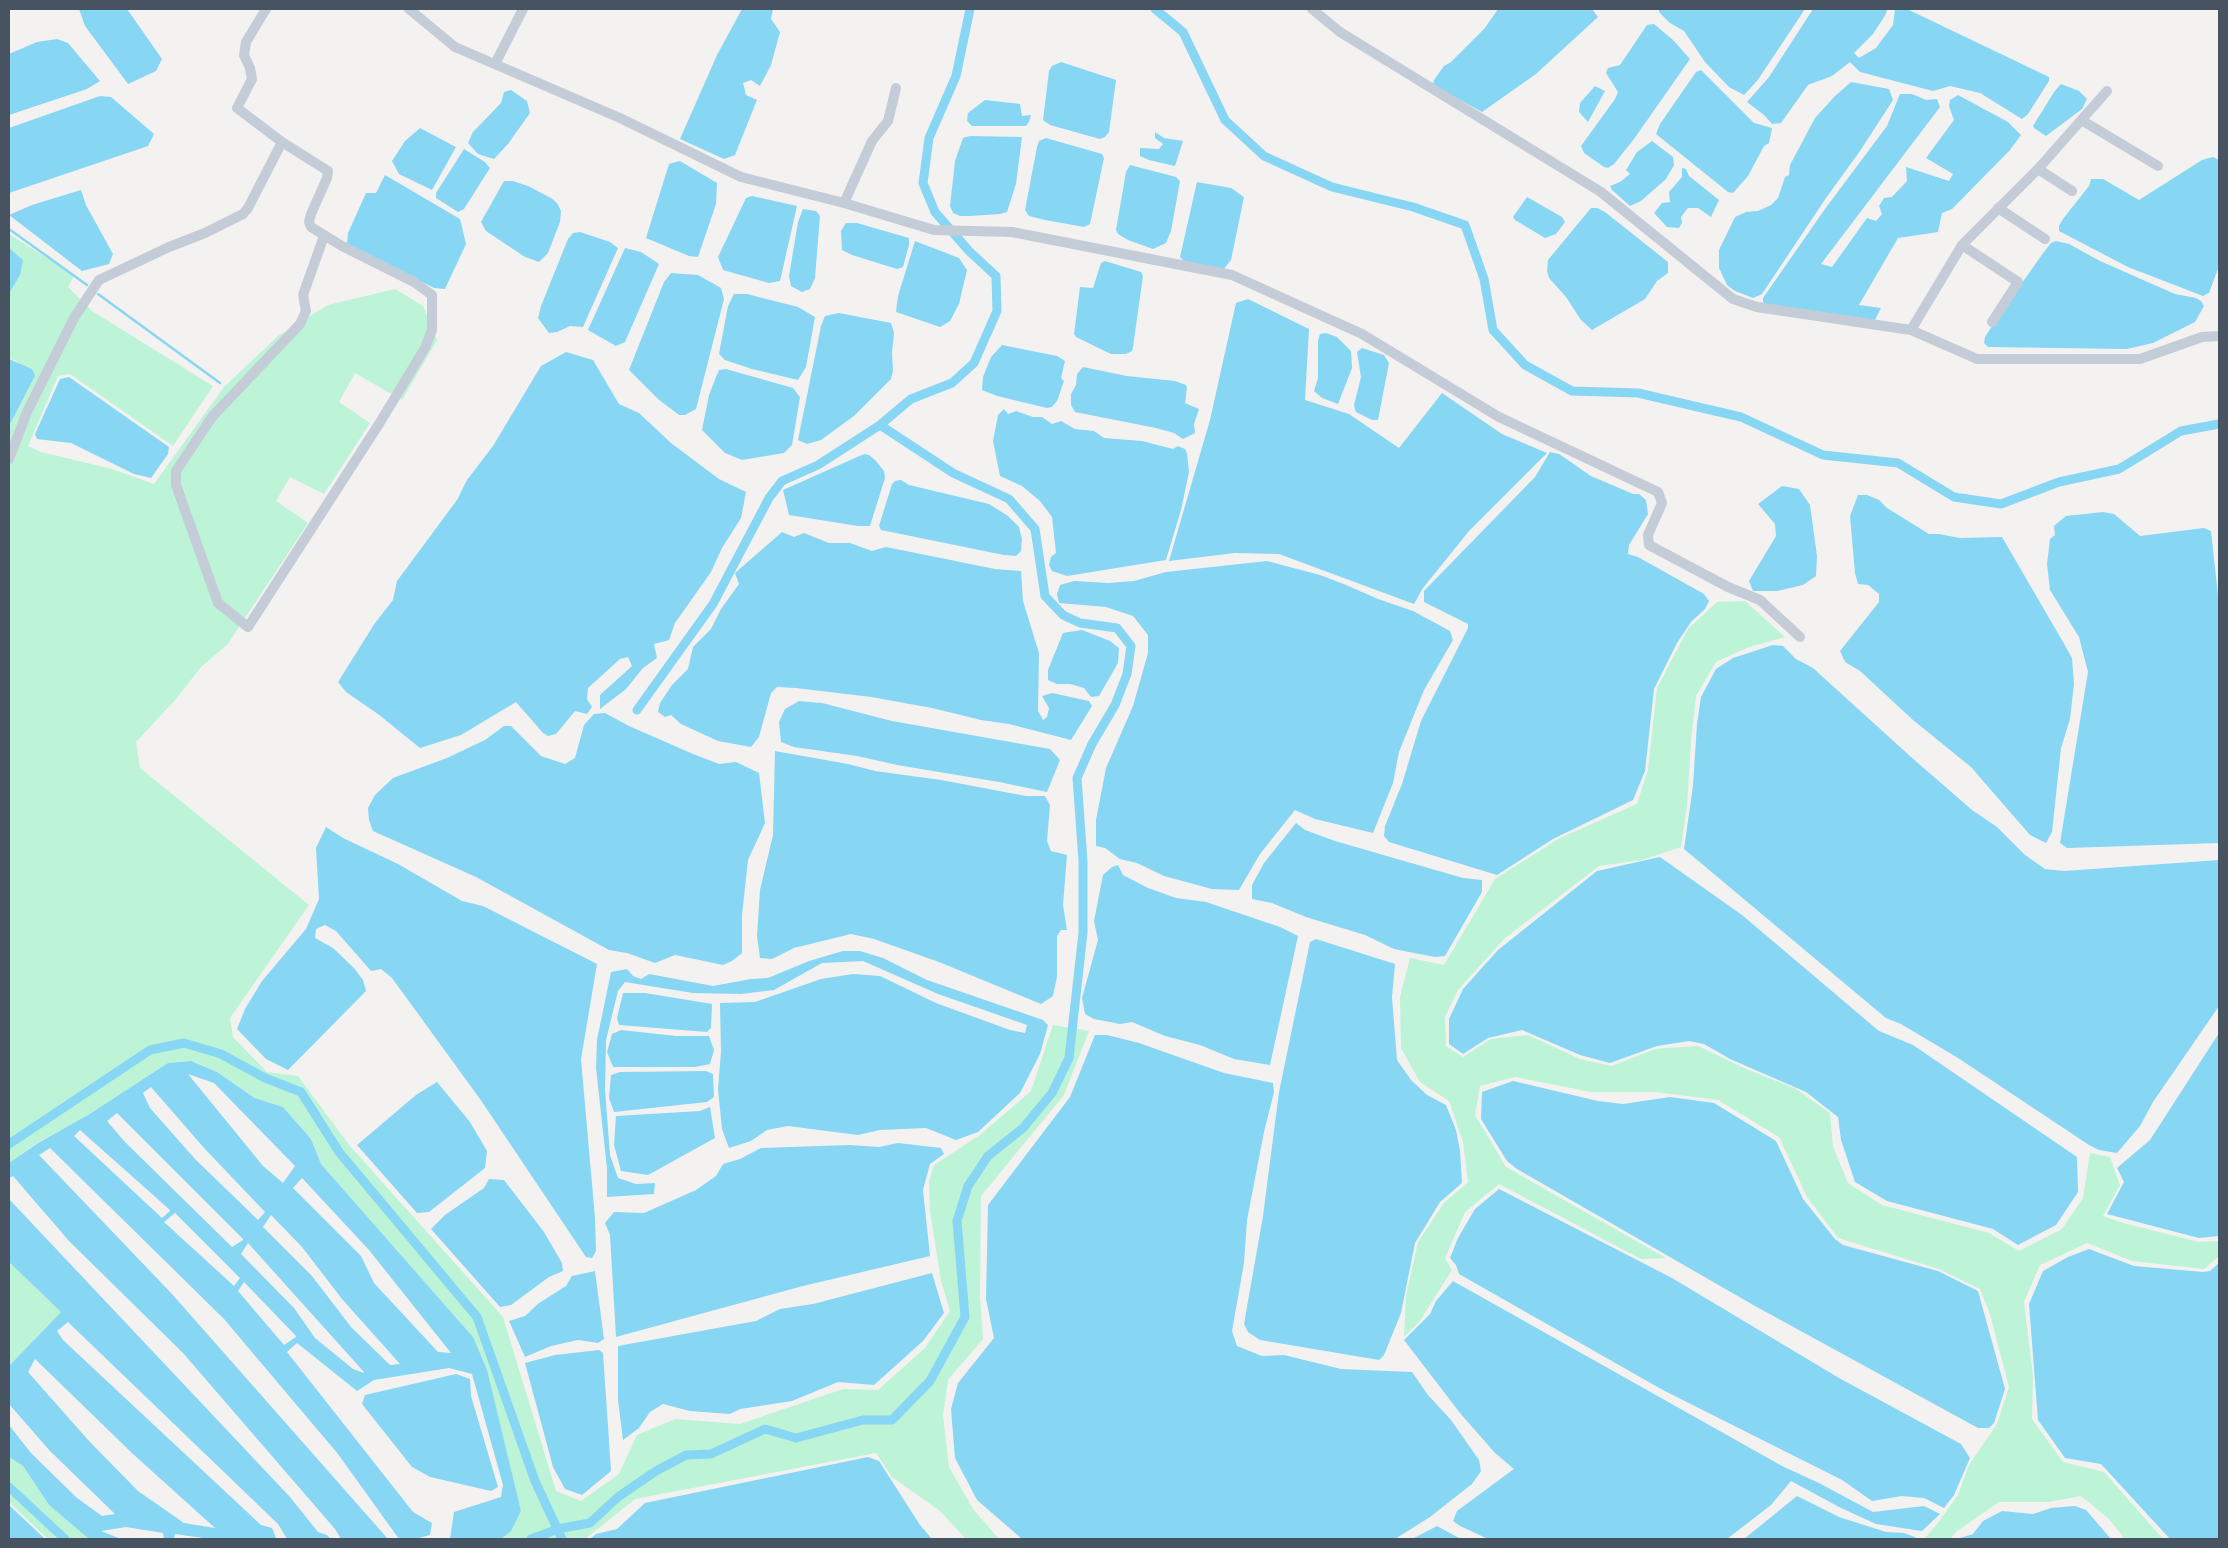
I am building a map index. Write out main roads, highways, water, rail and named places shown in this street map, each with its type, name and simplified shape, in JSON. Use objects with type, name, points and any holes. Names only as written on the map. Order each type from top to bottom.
[{"type":"water","points":[[79,9],[127,9],[162,59],[156,71],[128,84],[85,26]]},
{"type":"water","points":[[742,9],[773,9],[771,19],[780,32],[771,65],[760,86],[751,80],[743,83],[746,95],[757,100],[735,155],[724,159],[680,139],[717,55]]},
{"type":"water","points":[[1498,9],[1592,9],[1598,17],[1536,74],[1482,112],[1433,85],[1434,80],[1444,66],[1451,62],[1485,28]]},
{"type":"water","points":[[1659,9],[1805,9],[1757,81],[1744,95],[1729,87],[1705,62],[1684,31],[1670,23],[1659,12]]},
{"type":"water","points":[[1813,9],[1887,9],[1886,14],[1873,34],[1854,53],[1859,58],[1876,48],[1893,25],[1895,9],[1907,9],[2049,77],[2049,81],[2028,114],[2022,119],[1980,93],[1950,86],[1933,91],[1860,72],[1850,62],[1832,76],[1808,85],[1781,123],[1772,124],[1747,102],[1769,77]]},
{"type":"water","points":[[1654,24],[1673,40],[1690,59],[1634,139],[1614,164],[1608,168],[1604,167],[1584,153],[1581,146],[1618,92],[1606,73],[1608,68],[1620,65],[1647,25]]},
{"type":"water","points":[[57,39],[68,43],[100,81],[87,89],[9,115],[9,54],[37,42]]},
{"type":"water","points":[[1061,62],[1116,80],[1109,132],[1105,137],[1100,139],[1050,125],[1043,120],[1049,71],[1052,66]]},
{"type":"water","points":[[1701,70],[1754,123],[1772,128],[1769,143],[1764,146],[1748,176],[1733,193],[1728,192],[1656,134],[1660,124],[1696,72]]},
{"type":"water","points":[[1851,82],[1889,89],[1893,100],[1762,294],[1753,298],[1735,291],[1727,285],[1719,268],[1719,250],[1735,217],[1746,212],[1758,211],[1771,205],[1778,198],[1785,177],[1789,175],[1790,165],[1815,118]]},
{"type":"water","points":[[2061,84],[2079,91],[2087,99],[2082,109],[2046,136],[2033,126]]},
{"type":"water","points":[[1595,86],[1605,91],[1588,122],[1579,112],[1580,103]]},
{"type":"water","points":[[511,90],[527,101],[530,113],[508,144],[494,159],[478,154],[468,143],[473,132],[501,103],[504,92]]},
{"type":"water","points":[[1900,94],[1912,94],[1926,100],[1937,99],[1940,107],[1821,264],[1832,267],[1867,218],[1876,221],[1882,214],[1879,206],[1884,198],[1892,197],[1907,181],[1906,167],[1949,181],[1953,174],[1926,158],[1954,120],[1949,106],[1950,100],[1958,95],[2008,122],[2021,135],[2010,150],[1952,209],[1942,213],[1938,232],[1898,238],[1859,305],[1881,308],[1875,320],[1767,305],[1763,302],[1763,298],[1825,209],[1887,126]]},
{"type":"water","points":[[100,96],[111,97],[154,134],[148,146],[9,193],[9,128]]},
{"type":"water","points":[[985,100],[1020,104],[1022,116],[1031,115],[1029,122],[1026,126],[972,126],[967,121],[968,113]]},
{"type":"water","points":[[420,128],[456,147],[432,190],[399,174],[392,161],[405,141]]},
{"type":"water","points":[[1155,132],[1164,138],[1183,141],[1175,166],[1140,156],[1140,148],[1159,149],[1163,144],[1155,138]]},
{"type":"water","points":[[970,136],[1022,137],[1016,184],[1007,212],[970,216],[960,216],[953,213],[950,206],[955,161],[963,138]]},
{"type":"water","points":[[1046,138],[1102,154],[1104,158],[1090,224],[1084,227],[1029,216],[1025,210],[1037,147],[1039,141]]},
{"type":"water","points":[[1652,141],[1673,157],[1674,165],[1666,179],[1641,201],[1630,206],[1610,186],[1620,182],[1630,174],[1626,170],[1637,152]]},
{"type":"water","points":[[464,149],[485,162],[490,168],[464,209],[458,212],[436,198],[436,193]]},
{"type":"water","points":[[2213,157],[2219,160],[2219,266],[2209,293],[2203,296],[2128,267],[2059,231],[2059,226],[2063,219],[2089,186],[2091,179],[2103,179],[2139,200],[2202,160]]},
{"type":"water","points":[[680,161],[717,183],[716,204],[698,257],[689,256],[646,238],[669,164]]},
{"type":"water","points":[[1130,165],[1176,177],[1180,181],[1171,231],[1166,243],[1153,249],[1128,240],[1118,234],[1116,230],[1126,172]]},
{"type":"water","points":[[1682,168],[1686,169],[1689,176],[1719,200],[1711,217],[1698,208],[1688,208],[1681,217],[1682,223],[1679,228],[1667,227],[1654,213],[1662,203],[1670,202],[1669,192],[1682,177]]},
{"type":"water","points":[[385,175],[460,219],[466,244],[445,289],[434,288],[347,244],[348,233],[366,193],[376,193]]},
{"type":"water","points":[[504,181],[513,181],[528,186],[551,198],[557,203],[561,211],[560,222],[548,253],[539,262],[525,257],[486,231],[481,222]]},
{"type":"water","points":[[1197,182],[1231,188],[1244,197],[1231,260],[1223,270],[1185,262],[1180,257]]},
{"type":"water","points":[[81,190],[86,205],[113,254],[109,264],[82,271],[9,215],[32,205]]},
{"type":"water","points":[[752,196],[797,206],[780,281],[769,283],[723,270],[718,257],[746,198]]},
{"type":"water","points":[[1527,197],[1562,217],[1565,222],[1556,234],[1545,238],[1515,220],[1513,217]]},
{"type":"water","points":[[1591,208],[1597,208],[1605,212],[1668,262],[1668,273],[1657,281],[1645,299],[1592,330],[1581,320],[1566,297],[1549,278],[1547,271],[1548,260]]},
{"type":"water","points":[[803,209],[816,211],[820,216],[815,278],[810,289],[802,292],[791,286],[789,276],[798,222]]},
{"type":"water","points":[[846,223],[857,223],[909,238],[903,267],[897,269],[842,250],[841,231]]},
{"type":"water","points":[[580,232],[610,242],[618,248],[583,327],[570,326],[557,332],[549,333],[538,318],[541,306],[568,239],[573,233]]},
{"type":"water","points":[[915,241],[959,258],[967,270],[959,304],[950,321],[940,327],[896,312],[898,296]]},
{"type":"water","points":[[2056,241],[2069,244],[2100,261],[2175,294],[2196,298],[2204,306],[2195,322],[2153,343],[2127,349],[1988,347],[1984,343],[1985,337],[2041,256],[2051,243]]},
{"type":"water","points":[[9,248],[23,260],[20,275],[9,294]]},
{"type":"water","points":[[625,248],[641,252],[659,264],[625,342],[616,346],[588,330]]},
{"type":"water","points":[[1105,261],[1141,272],[1143,276],[1133,347],[1132,351],[1126,354],[1111,354],[1076,337],[1074,334],[1080,287],[1093,288],[1101,263]]},
{"type":"water","points":[[671,273],[698,275],[721,288],[724,299],[696,409],[685,415],[679,415],[658,399],[629,370],[664,282]]},
{"type":"water","points":[[734,294],[747,294],[798,307],[815,317],[806,367],[798,380],[752,369],[725,360],[719,354],[728,306]]},
{"type":"water","points":[[1248,299],[1309,329],[1305,400],[1349,414],[1399,448],[1442,393],[1502,434],[1547,453],[1469,531],[1423,588],[1414,604],[1279,554],[1235,553],[1169,561],[1210,420],[1236,303]]},
{"type":"water","points":[[839,313],[891,323],[894,333],[893,371],[891,379],[854,416],[821,440],[807,444],[798,440],[821,326],[825,316]]},
{"type":"water","points":[[1326,333],[1337,337],[1351,351],[1352,368],[1338,404],[1322,398],[1314,391],[1318,378],[1318,341],[1320,334]]},
{"type":"water","points":[[1002,345],[1057,356],[1065,361],[1061,378],[1064,381],[1057,401],[1052,407],[1047,408],[997,396],[982,390],[983,377],[991,357]]},
{"type":"water","points":[[1362,348],[1384,355],[1389,363],[1378,420],[1372,420],[1356,412],[1354,405],[1361,377],[1357,352]]},
{"type":"water","points":[[566,352],[593,360],[619,404],[639,413],[671,443],[719,479],[746,492],[741,518],[722,548],[711,572],[675,623],[669,640],[654,644],[657,658],[643,668],[626,689],[600,709],[600,695],[632,666],[628,657],[620,659],[588,688],[587,699],[592,707],[587,714],[575,711],[556,734],[548,736],[543,733],[516,702],[461,735],[420,748],[378,714],[346,692],[338,682],[375,623],[393,600],[397,581],[457,500],[467,480],[493,446],[541,366]]},
{"type":"water","points":[[9,359],[32,369],[35,376],[9,426]]},
{"type":"water","points":[[1083,367],[1127,376],[1175,381],[1186,385],[1185,403],[1199,409],[1194,424],[1195,433],[1183,439],[1174,433],[1156,428],[1075,412],[1071,405],[1071,394],[1076,385],[1077,374]]},
{"type":"water","points":[[726,369],[793,388],[800,397],[792,445],[784,453],[742,460],[725,453],[702,430],[709,395],[716,377],[719,370]]},
{"type":"water","points":[[69,377],[169,447],[168,454],[151,478],[134,474],[71,443],[37,439],[35,434],[60,379]]},
{"type":"water","points":[[1004,409],[1008,414],[1016,411],[1033,417],[1042,417],[1052,424],[1061,421],[1075,429],[1094,431],[1104,438],[1142,441],[1173,449],[1178,446],[1185,449],[1189,472],[1181,510],[1166,560],[1067,576],[1052,571],[1049,565],[1051,557],[1056,553],[1052,517],[1040,501],[1022,486],[1000,476],[993,441],[998,415]]},
{"type":"water","points":[[1550,452],[1559,454],[1591,476],[1633,494],[1639,494],[1646,500],[1648,514],[1629,545],[1628,554],[1638,557],[1704,594],[1709,601],[1705,609],[1691,622],[1677,643],[1654,689],[1645,771],[1633,800],[1553,839],[1497,875],[1389,842],[1384,836],[1385,826],[1402,784],[1421,721],[1468,628],[1468,624],[1424,602],[1424,591],[1535,477]]},
{"type":"water","points":[[864,454],[869,455],[875,460],[884,471],[885,478],[870,526],[858,526],[789,515],[783,490]]},
{"type":"water","points":[[901,480],[909,485],[989,504],[1008,516],[1019,527],[1022,539],[1021,551],[1016,556],[1004,555],[881,530],[879,526],[892,484],[895,481]]},
{"type":"water","points":[[1782,486],[1799,489],[1810,505],[1817,556],[1816,576],[1803,585],[1777,591],[1753,591],[1749,581],[1776,536],[1775,524],[1758,504]]},
{"type":"water","points":[[1858,495],[1867,495],[1879,500],[1887,508],[1929,534],[1960,538],[2002,537],[2072,658],[2074,684],[2070,719],[2061,748],[2052,832],[2046,843],[2030,835],[1971,767],[1913,720],[1860,671],[1845,662],[1840,651],[1879,602],[1879,594],[1868,585],[1858,584],[1855,573],[1850,516]]},
{"type":"water","points":[[2103,512],[2114,514],[2140,536],[2204,528],[2211,531],[2219,604],[2219,843],[2067,848],[2060,843],[2088,672],[2079,637],[2050,590],[2047,564],[2050,539],[2055,535],[2054,526],[2066,516]]},
{"type":"water","points":[[782,532],[794,537],[804,533],[829,543],[850,543],[872,551],[886,547],[995,569],[1021,571],[1023,601],[1039,653],[1038,711],[1043,720],[1047,717],[1049,708],[1042,696],[1052,693],[1089,701],[1092,706],[1071,740],[1009,724],[981,720],[932,708],[871,697],[796,688],[777,687],[771,693],[759,737],[751,747],[718,741],[681,724],[671,715],[665,717],[658,712],[660,703],[672,685],[688,669],[693,647],[711,629],[721,609],[739,584],[735,573]]},
{"type":"water","points":[[1267,561],[1320,575],[1413,611],[1450,631],[1453,640],[1424,690],[1399,752],[1393,783],[1373,833],[1315,819],[1295,810],[1260,854],[1239,890],[1212,889],[1164,876],[1137,863],[1120,859],[1105,848],[1096,846],[1096,820],[1106,768],[1133,706],[1148,653],[1148,635],[1133,616],[1106,607],[1059,603],[1057,594],[1060,585],[1074,581],[1108,583],[1134,581],[1166,572]]},
{"type":"water","points":[[1082,630],[1110,641],[1119,648],[1118,663],[1099,696],[1091,697],[1084,688],[1070,684],[1057,684],[1048,680],[1048,670],[1063,633]]},
{"type":"water","points":[[1773,645],[1783,646],[1796,659],[1813,668],[1972,810],[1997,827],[2025,855],[2045,869],[2064,871],[2219,860],[2219,1006],[2153,1102],[2140,1126],[2117,1153],[2099,1150],[2089,1145],[1958,1058],[1901,1024],[1886,1018],[1684,849],[1693,786],[1697,724],[1701,697],[1716,669],[1733,658]]},
{"type":"water","points":[[799,701],[822,703],[892,721],[1050,749],[1060,760],[1047,792],[857,756],[794,747],[781,742],[779,722],[785,709]]},
{"type":"water","points":[[605,713],[629,726],[693,754],[719,764],[736,762],[759,773],[765,823],[748,860],[742,915],[742,953],[732,961],[723,965],[675,955],[655,963],[627,953],[609,950],[476,877],[373,831],[369,820],[368,808],[375,795],[393,778],[447,758],[485,740],[504,726],[511,726],[541,756],[565,764],[575,758],[584,725],[594,714]]},
{"type":"water","points":[[775,751],[848,764],[875,771],[941,780],[1026,796],[1045,796],[1050,805],[1047,841],[1051,851],[1067,855],[1063,905],[1067,930],[1061,930],[1057,936],[1057,977],[1053,996],[1041,1004],[939,962],[874,939],[851,934],[794,948],[772,959],[760,958],[757,936],[760,890],[773,835]]},
{"type":"water","points":[[1296,823],[1305,830],[1335,841],[1463,878],[1482,880],[1482,892],[1445,956],[1435,957],[1394,949],[1365,935],[1306,917],[1272,903],[1252,899],[1252,885],[1264,863]]},
{"type":"water","points":[[326,827],[343,838],[398,864],[462,901],[483,906],[597,964],[581,1059],[595,1218],[596,1251],[592,1258],[586,1257],[480,1099],[392,978],[381,969],[371,971],[336,931],[325,925],[316,929],[315,938],[333,948],[354,968],[363,980],[366,991],[288,1070],[266,1059],[237,1029],[245,1009],[262,981],[306,929],[319,899],[316,848]]},
{"type":"water","points":[[1660,857],[1742,915],[1879,1031],[1913,1045],[2077,1157],[2078,1192],[2056,1225],[2018,1245],[1993,1229],[1887,1201],[1855,1182],[1841,1140],[1838,1117],[1806,1092],[1730,1059],[1704,1044],[1689,1041],[1657,1046],[1610,1063],[1580,1055],[1522,1030],[1488,1038],[1463,1054],[1449,1044],[1449,1019],[1463,989],[1498,950],[1597,871]]},
{"type":"water","points":[[1118,865],[1123,875],[1148,888],[1176,898],[1206,902],[1280,927],[1298,936],[1270,1065],[1234,1059],[1200,1045],[1165,1036],[1132,1022],[1120,1024],[1094,1019],[1085,1014],[1082,998],[1098,940],[1094,921],[1103,875],[1112,867]]},
{"type":"water","points":[[1316,939],[1395,964],[1392,997],[1397,1060],[1411,1080],[1427,1095],[1446,1105],[1456,1130],[1460,1151],[1462,1183],[1440,1202],[1415,1243],[1401,1313],[1384,1355],[1379,1360],[1260,1340],[1248,1332],[1244,1324],[1263,1216],[1279,1092],[1310,942]]},
{"type":"water","points":[[843,951],[860,951],[883,958],[927,980],[1043,1020],[1048,1025],[1040,1054],[1020,1093],[978,1132],[956,1140],[926,1128],[880,1130],[858,1135],[788,1126],[767,1130],[751,1141],[729,1148],[722,1129],[718,1089],[721,1052],[720,1003],[755,1002],[821,979],[853,974],[880,976],[936,1003],[1010,1030],[1025,1033],[1027,1025],[938,994],[863,961],[822,963],[774,990],[741,994],[693,993],[625,982],[618,991],[606,1040],[605,1089],[610,1155],[618,1178],[636,1184],[655,1183],[654,1194],[607,1197],[607,1168],[596,1068],[597,1040],[611,972],[627,969],[633,976],[641,979],[649,974],[713,986],[768,978],[809,961]]},
{"type":"water","points":[[623,993],[645,993],[712,1004],[711,1028],[707,1032],[619,1025],[617,1018]]},
{"type":"water","points":[[621,1030],[676,1036],[709,1036],[714,1050],[710,1064],[695,1067],[613,1067],[607,1052],[612,1034]]},
{"type":"water","points":[[2219,1033],[2219,1236],[2199,1238],[2107,1214],[2124,1182],[2117,1168],[2150,1140]]},
{"type":"water","points":[[1095,1035],[1107,1035],[1139,1043],[1224,1073],[1273,1083],[1274,1092],[1264,1132],[1247,1220],[1244,1263],[1232,1331],[1237,1346],[1262,1356],[1284,1355],[1341,1369],[1412,1372],[1428,1395],[1451,1420],[1479,1460],[1481,1471],[1472,1484],[1430,1517],[1395,1539],[1022,1539],[977,1500],[955,1458],[951,1409],[958,1383],[994,1338],[986,1299],[988,1205],[1070,1097]]},
{"type":"water","points":[[191,1061],[217,1072],[255,1098],[283,1107],[311,1139],[321,1164],[473,1337],[487,1370],[521,1511],[511,1531],[501,1539],[450,1539],[454,1512],[501,1497],[503,1485],[472,1374],[449,1368],[374,1380],[357,1391],[297,1343],[287,1352],[413,1512],[432,1523],[430,1535],[415,1539],[399,1539],[338,1454],[224,1319],[50,1148],[39,1155],[172,1294],[388,1539],[341,1539],[335,1529],[183,1353],[69,1241],[13,1176],[9,1178],[9,1163],[168,1063]],"holes":[[[188,1074],[214,1083],[295,1166],[283,1183],[263,1166]],[[151,1087],[205,1149],[265,1212],[258,1220],[195,1159],[150,1108],[143,1093]],[[117,1113],[243,1240],[232,1247],[125,1142],[107,1121]],[[80,1130],[170,1210],[162,1218],[74,1136]],[[302,1178],[369,1250],[451,1353],[438,1352],[374,1283],[361,1256],[293,1188]],[[175,1213],[240,1278],[234,1286],[164,1222]],[[271,1215],[302,1247],[342,1299],[400,1364],[390,1365],[351,1327],[312,1276],[263,1227]],[[248,1243],[364,1373],[353,1369],[315,1338],[294,1308],[241,1254]],[[244,1282],[296,1337],[284,1345],[238,1291]]]},
{"type":"water","points":[[706,1071],[713,1074],[714,1097],[707,1102],[614,1112],[609,1098],[611,1075],[620,1072]]},
{"type":"water","points":[[1513,1081],[1598,1101],[1623,1104],[1670,1097],[1714,1103],[1776,1141],[1803,1199],[1835,1239],[1843,1245],[1938,1271],[1978,1291],[2005,1389],[1994,1423],[1989,1428],[1978,1428],[1755,1306],[1517,1169],[1507,1161],[1481,1119],[1482,1092]]},
{"type":"water","points":[[437,1082],[470,1122],[487,1151],[485,1168],[429,1212],[417,1213],[357,1145],[416,1095]]},
{"type":"water","points":[[710,1107],[715,1138],[648,1175],[621,1171],[614,1145],[616,1116],[700,1111]]},
{"type":"water","points":[[898,1143],[941,1148],[944,1154],[930,1164],[923,1190],[930,1256],[803,1286],[616,1337],[610,1235],[605,1223],[614,1212],[644,1213],[696,1190],[716,1176],[723,1164],[740,1159],[761,1148],[849,1145],[879,1147]]},
{"type":"water","points":[[489,1179],[504,1180],[544,1232],[562,1263],[563,1271],[549,1277],[511,1305],[500,1307],[431,1229],[445,1215],[484,1188]]},
{"type":"water","points":[[1499,1189],[1672,1278],[1839,1378],[1961,1444],[1970,1458],[1954,1495],[1944,1508],[1924,1498],[1902,1496],[1872,1501],[1842,1480],[1661,1389],[1459,1274],[1456,1265],[1450,1258],[1458,1238],[1475,1209]]},
{"type":"water","points":[[9,1199],[290,1497],[318,1532],[327,1535],[331,1539],[287,1539],[278,1524],[68,1322],[57,1331],[63,1340],[261,1525],[272,1528],[276,1538],[210,1539],[175,1534],[174,1539],[164,1539],[163,1533],[126,1527],[101,1531],[121,1539],[89,1539],[49,1505],[23,1466],[9,1457],[9,1425],[31,1453],[77,1498],[102,1516],[115,1514],[50,1451],[9,1404],[9,1366],[61,1312],[9,1262]],"holes":[[[35,1359],[133,1454],[215,1528],[184,1523],[138,1491],[89,1441],[28,1372]]]},
{"type":"water","points":[[2089,1249],[2134,1266],[2203,1272],[2210,1271],[2219,1263],[2219,1539],[2170,1539],[2101,1464],[2065,1458],[2038,1420],[2029,1304],[2043,1271],[2068,1257]]},
{"type":"water","points":[[595,1271],[604,1339],[598,1343],[578,1340],[551,1346],[525,1357],[509,1321],[525,1316],[539,1303],[566,1286],[572,1276]]},
{"type":"water","points":[[932,1273],[944,1313],[923,1341],[874,1385],[838,1382],[792,1401],[740,1409],[730,1414],[690,1411],[663,1404],[650,1412],[639,1428],[623,1440],[618,1400],[618,1346],[756,1321],[780,1309],[813,1304]]},
{"type":"water","points":[[1453,1281],[1782,1466],[1819,1483],[1873,1512],[1924,1506],[1940,1514],[1922,1531],[1876,1524],[1839,1507],[1791,1481],[1771,1505],[1727,1539],[1488,1539],[1460,1526],[1453,1521],[1457,1511],[1514,1469],[1495,1453],[1460,1413],[1404,1340],[1430,1314],[1436,1301]]},
{"type":"water","points":[[599,1350],[603,1353],[611,1471],[582,1495],[565,1489],[553,1467],[525,1363],[555,1355]]},
{"type":"water","points":[[456,1374],[470,1379],[471,1396],[498,1487],[491,1491],[430,1477],[412,1467],[362,1404],[365,1395]]},
{"type":"water","points":[[868,1457],[879,1461],[920,1525],[932,1539],[590,1539],[596,1534],[617,1529],[645,1503]]},
{"type":"water","points":[[1797,1496],[1839,1517],[1886,1532],[1904,1533],[1915,1537],[1914,1539],[1744,1539]]},
{"type":"water","points":[[9,1505],[45,1539],[9,1539]]},
{"type":"water","points":[[2075,1506],[2086,1510],[2111,1539],[1957,1539],[1973,1534],[1983,1521],[2002,1511],[2033,1514],[2051,1508]]},
{"type":"water","points":[[1437,1526],[1461,1539],[1412,1539]]},
{"type":"waterway","points":[[637,710],[713,604],[769,498],[782,481],[818,465],[880,425],[911,399],[952,383],[974,363],[997,311],[996,276],[969,251],[935,212],[923,183],[929,138],[956,76],[970,9]]},
{"type":"waterway","points":[[1155,9],[1183,32],[1225,120],[1264,156],[1332,187],[1413,207],[1465,225],[1484,279],[1493,330],[1525,365],[1572,391],[1638,393],[1741,417],[1823,455],[1898,463],[1954,497],[2001,504],[2059,482],[2119,469],[2181,431],[2219,424]]},
{"type":"waterway","points":[[9,229],[87,285]]},
{"type":"waterway","points":[[98,294],[220,383]]},
{"type":"waterway","points":[[531,1539],[558,1529],[590,1523],[618,1497],[656,1471],[686,1455],[711,1454],[765,1429],[796,1438],[863,1420],[892,1420],[930,1381],[965,1317],[957,1221],[968,1186],[988,1156],[1023,1128],[1052,1093],[1069,1058],[1083,933],[1083,861],[1077,778],[1092,744],[1115,705],[1127,674],[1131,646],[1117,628],[1080,623],[1063,615],[1045,596],[1035,529],[1009,499],[953,473],[880,425]]},
{"type":"waterway","points":[[9,1144],[150,1050],[184,1043],[221,1054],[265,1078],[301,1092],[339,1152],[477,1317],[535,1481],[562,1539]]},
{"type":"waterway","points":[[9,1487],[65,1539]]}]
